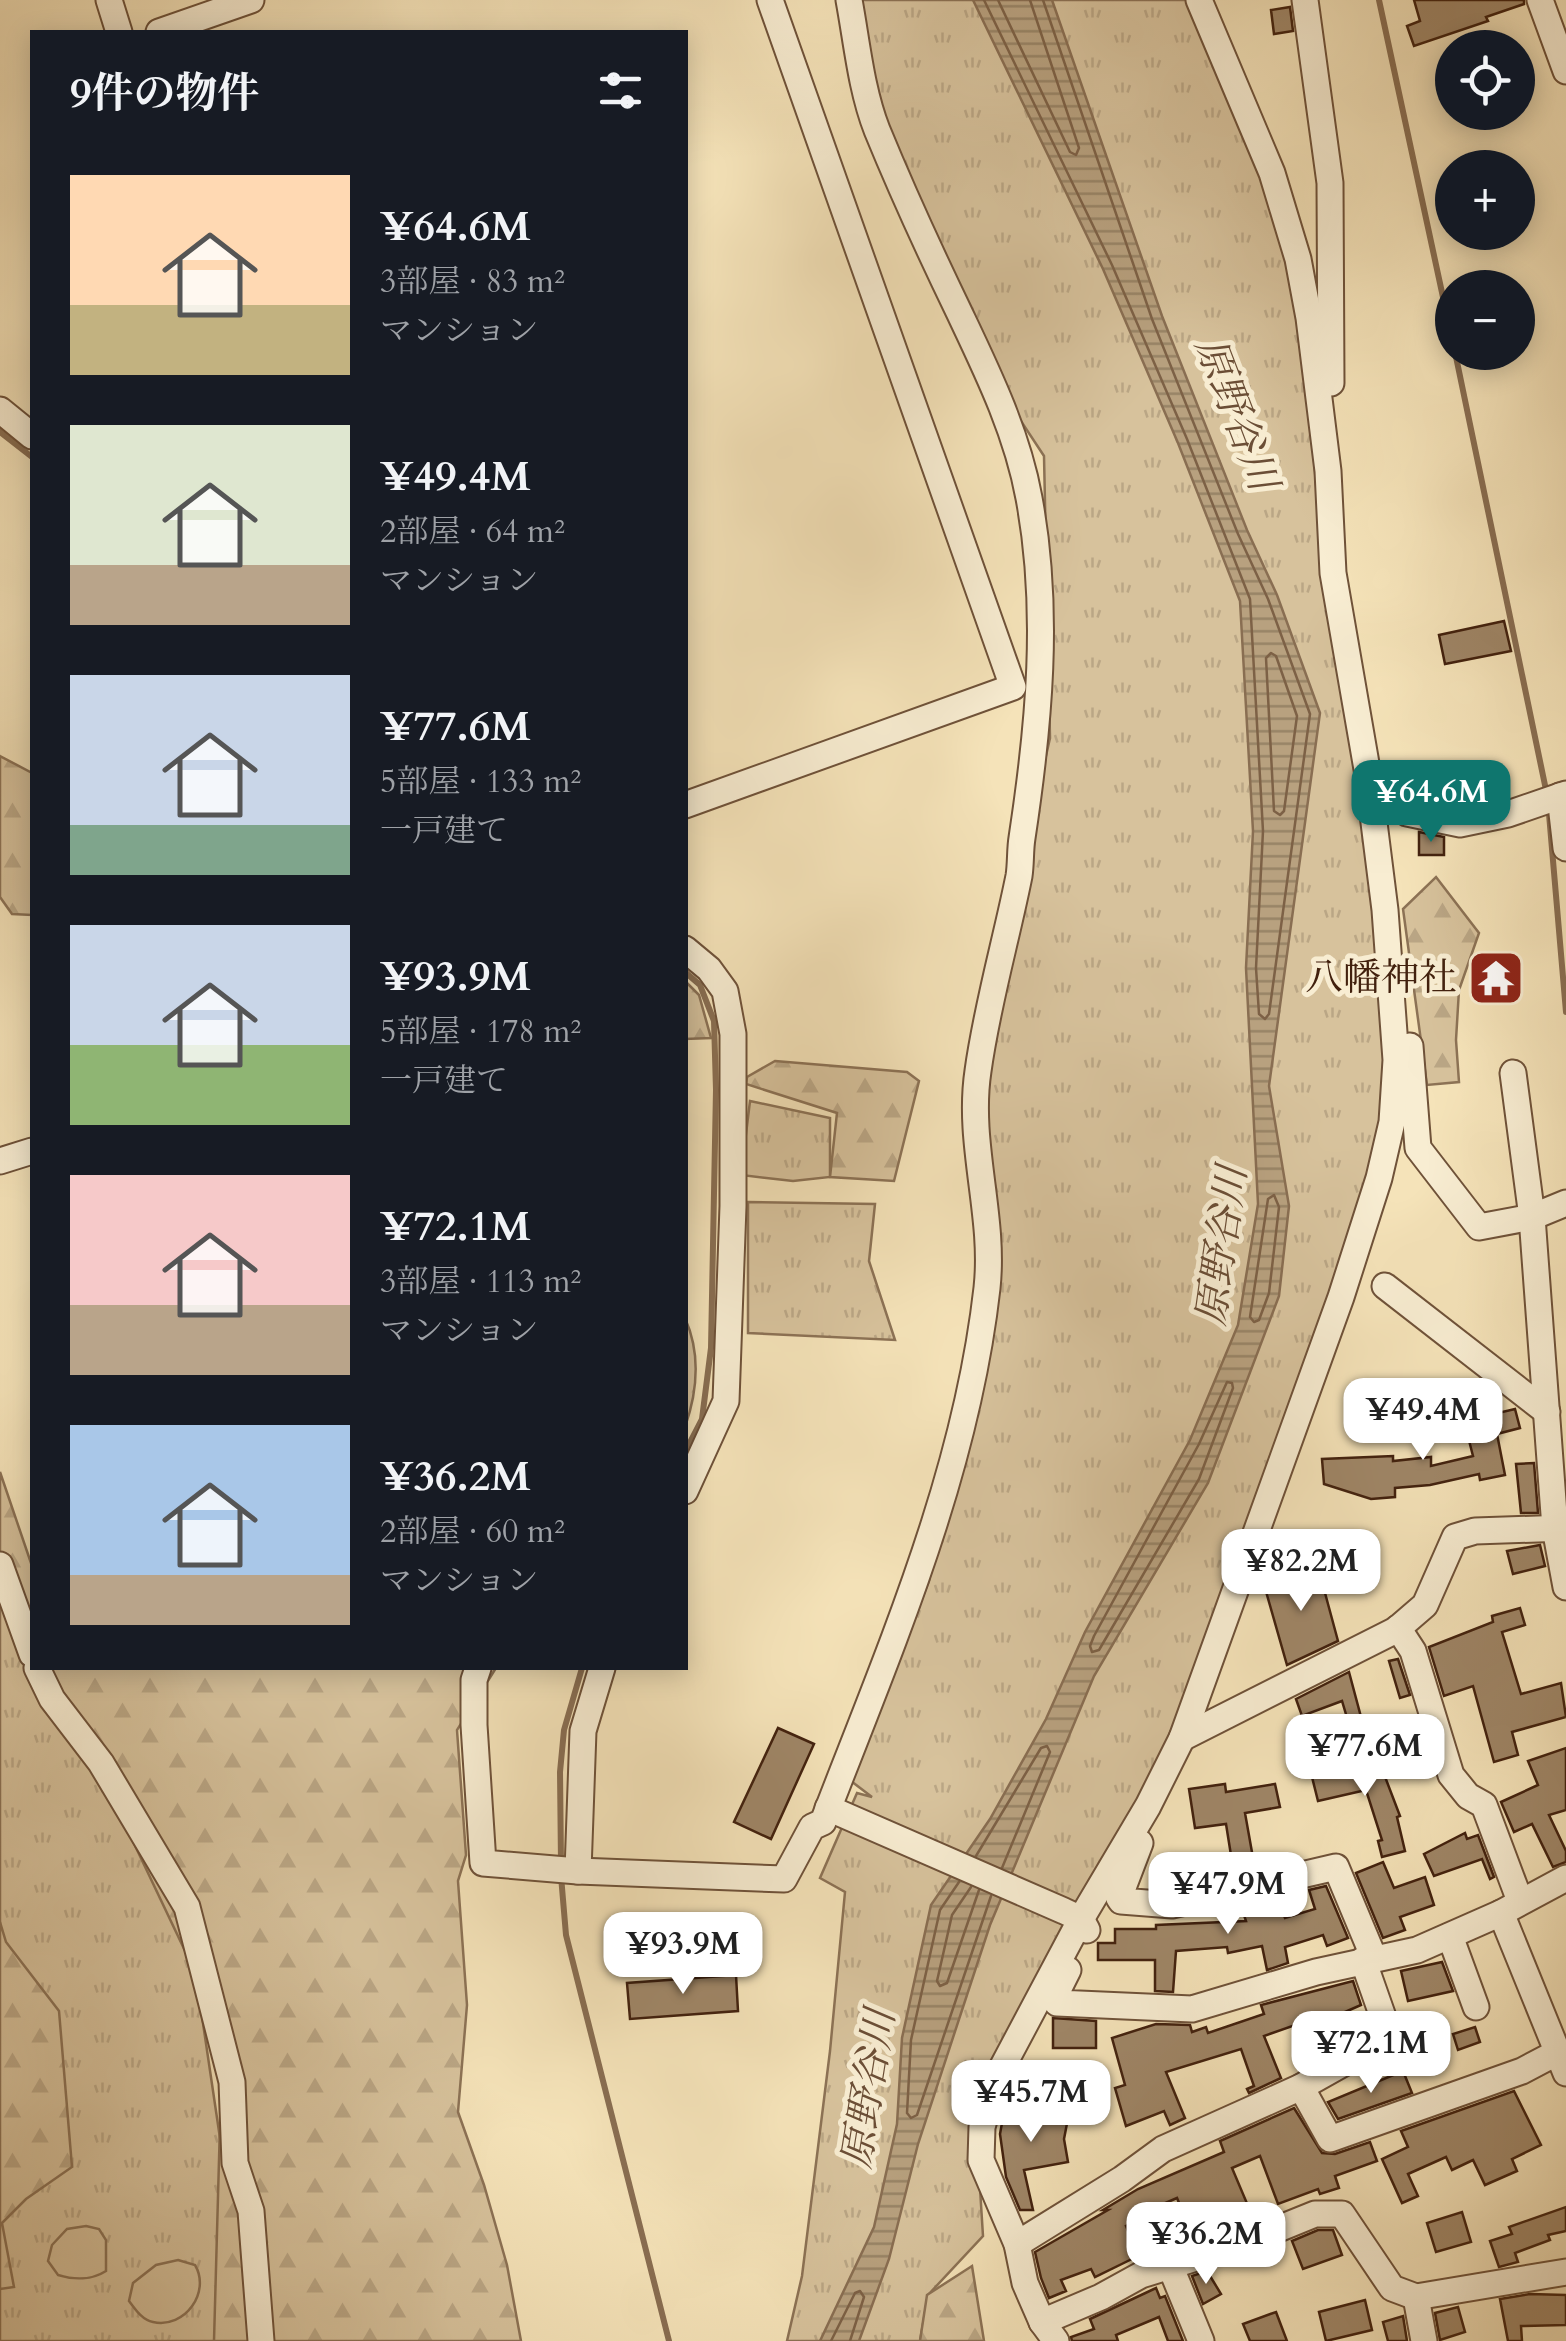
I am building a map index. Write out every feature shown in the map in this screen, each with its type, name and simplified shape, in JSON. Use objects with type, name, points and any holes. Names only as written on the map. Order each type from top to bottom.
[{"type":"street","points":[[108,0],[118,30]]},
{"type":"street","points":[[165,30],[251,0]]},
{"type":"street","points":[[688,804],[1013,687],[770,0]]},
{"type":"street","points":[[477,1670],[474,1725],[482,1863],[578,1871],[784,1878],[812,1828],[822,1822],[922,1564],[956,1453],[972,1384],[990,1240],[977,1162],[977,1078],[1020,871],[1032,779],[1040,675],[1038,564],[1028,491],[988,371],[875,123],[849,0]]},
{"type":"street","points":[[1199,0],[1272,173],[1298,259],[1310,318],[1333,573],[1368,775],[1396,1060],[1392,1122],[1379,1178],[1341,1297],[1182,1738],[1148,1806],[1073,1915],[995,2081],[982,2127],[981,2160],[1018,2244],[1025,2283],[1049,2332],[1141,2275],[1171,2268],[1314,2214],[1342,2214],[1392,2288],[1416,2297],[1566,2272]]},
{"type":"street","points":[[1305,0],[1330,184],[1334,448],[1329,499]]},
{"type":"street","points":[[1540,0],[1566,71]]},
{"type":"street","points":[[0,410],[30,434]]},
{"type":"street","points":[[1407,813],[1460,824],[1508,814],[1563,795],[1566,848]]},
{"type":"street","points":[[688,952],[709,969],[725,991],[733,1034],[733,1206],[726,1401],[688,1484]]},
{"type":"street","points":[[1392,1012],[1410,1038],[1418,1148],[1480,1227],[1532,1217],[1566,1203]]},
{"type":"street","points":[[1513,1073],[1532,1217],[1566,1586]]},
{"type":"street","points":[[0,1161],[30,1151]]},
{"type":"street","points":[[1385,1286],[1547,1412]]},
{"type":"street","points":[[1182,1738],[1398,1628],[1426,1605],[1455,1537],[1475,1531],[1561,1528]]},
{"type":"street","points":[[0,1566],[30,1648]]},
{"type":"street","points":[[1301,2087],[1330,2139],[1522,2070],[1562,2062],[1511,1907],[1484,1805],[1468,1796],[1451,1775],[1413,1651],[1398,1628]]},
{"type":"street","points":[[39,1670],[52,1700],[101,1763],[187,1907],[232,2082],[235,2163],[251,2211],[261,2341]]},
{"type":"street","points":[[578,1871],[582,1730],[601,1670]]},
{"type":"street","points":[[1018,2244],[1164,2149],[1301,2087],[1390,2037],[1369,1959],[1336,1867],[1172,1905],[1121,1901],[1151,1816],[1148,1806]]},
{"type":"street","points":[[828,1808],[1073,1915],[1088,1928],[1057,1992],[1058,2003],[1192,2009],[1369,1959],[1417,1950],[1566,1878]]},
{"type":"street","points":[[1450,1936],[1476,2007]]},
{"type":"street","points":[[1171,2268],[1201,2341]]},
{"type":"street","points":[[1416,2297],[1424,2341]]},
{"type":"green space","points":[[847,0],[1194,0],[1285,244],[1312,337],[1312,436],[1321,545],[1362,774],[1393,1102],[1182,1738],[975,2109],[983,2236],[928,2295],[920,2341],[787,2341],[802,2276],[845,1892],[820,1878],[857,1793],[872,1797],[851,1781],[929,1581],[977,1351],[977,1162],[1012,906],[1050,738],[1044,456],[988,371],[873,114]]},
{"type":"green space","points":[[0,756],[30,772],[30,915],[12,914],[0,897]]},
{"type":"green space","points":[[1436,877],[1479,933],[1459,990],[1459,1082],[1427,1085],[1403,909]]},
{"type":"green space","points":[[688,984],[699,995],[711,1038],[688,1039]]},
{"type":"green space","points":[[775,1061],[907,1072],[919,1081],[894,1181],[830,1177],[837,1113],[746,1084],[747,1077]]},
{"type":"green space","points":[[750,1101],[830,1118],[830,1177],[793,1181],[741,1175]]},
{"type":"green space","points":[[748,1202],[875,1204],[869,1261],[895,1340],[748,1333]]},
{"type":"green space","points":[[688,1326],[696,1372],[688,1416]]},
{"type":"green space","points":[[0,1472],[30,1560],[30,1654],[0,1562]]},
{"type":"green space","points":[[0,1497],[30,1670],[172,1888],[200,2003],[244,2341],[0,2341]]},
{"type":"green space","points":[[36,1670],[495,1670],[457,1730],[466,1855],[458,1881],[467,2005],[458,2112],[507,2265],[521,2341],[214,2341],[221,2088],[205,1993],[129,1833]]},
{"type":"green space","points":[[0,1922],[6,1942],[59,2011],[72,2167],[26,2199],[2,2223],[14,2287],[0,2289]]},
{"type":"green space","points":[[67,2229],[99,2229],[106,2240],[106,2271],[83,2278],[58,2275],[48,2261],[52,2245]]},
{"type":"green space","points":[[178,2260],[195,2265],[200,2286],[197,2297],[185,2314],[175,2320],[149,2321],[129,2301],[133,2283],[156,2265]]},
{"type":"green space","points":[[972,2266],[984,2341],[920,2341],[927,2295]]},
{"type":"water","points":[[973,0],[1052,0],[1162,316],[1277,595],[1320,713],[1269,1086],[1289,1206],[1279,1296],[1208,1483],[1094,1676],[990,1925],[918,2144],[889,2259],[859,2341],[820,2341],[874,2227],[897,2124],[902,2038],[931,1905],[990,1819],[1046,1719],[1085,1632],[1190,1440],[1238,1325],[1258,1204],[1246,968],[1253,831],[1240,601],[1103,269]]},
{"type":"building","points":[[1414,0],[1524,0],[1524,4],[1461,30],[1435,30],[1435,39],[1414,46],[1407,26],[1420,21]]},
{"type":"building","points":[[1290,7],[1293,31],[1274,34],[1271,10]]},
{"type":"building","points":[[1504,621],[1511,651],[1445,664],[1439,635]]},
{"type":"building","points":[[1419,832],[1444,837],[1444,855],[1419,855]]},
{"type":"building","name":"八幡神社","points":[[1496,953],[1499,974],[1509,976],[1512,997],[1479,1001],[1479,955]]},
{"type":"building","points":[[1515,1409],[1520,1428],[1497,1434],[1505,1475],[1480,1480],[1479,1474],[1395,1488],[1395,1497],[1371,1499],[1324,1484],[1322,1459],[1393,1456],[1393,1461],[1431,1457],[1431,1466],[1473,1456],[1464,1421]]},
{"type":"building","points":[[1534,1463],[1538,1513],[1521,1513],[1516,1464]]},
{"type":"building","points":[[1540,1545],[1545,1566],[1513,1574],[1507,1551]]},
{"type":"building","points":[[1318,1567],[1338,1641],[1287,1665],[1263,1581]]},
{"type":"building","points":[[1520,1608],[1525,1625],[1502,1632],[1521,1694],[1561,1683],[1566,1717],[1512,1732],[1518,1755],[1494,1762],[1473,1686],[1444,1696],[1429,1647],[1493,1622],[1492,1616]]},
{"type":"building","points":[[1398,1659],[1410,1695],[1400,1698],[1389,1661]]},
{"type":"building","points":[[1349,1672],[1361,1717],[1348,1721],[1342,1701],[1302,1716],[1296,1699]]},
{"type":"building","points":[[778,1728],[814,1744],[771,1839],[734,1822]]},
{"type":"building","points":[[1566,1748],[1566,1810],[1549,1815],[1566,1851],[1566,1862],[1553,1867],[1532,1824],[1514,1832],[1501,1802],[1538,1785],[1528,1761]]},
{"type":"building","points":[[1379,1761],[1400,1816],[1397,1817],[1405,1851],[1382,1857],[1378,1841],[1382,1840],[1366,1790],[1318,1801],[1311,1773],[1351,1765],[1352,1769]]},
{"type":"building","points":[[1225,1784],[1226,1792],[1275,1784],[1280,1807],[1245,1813],[1255,1869],[1234,1874],[1226,1824],[1195,1828],[1189,1789]]},
{"type":"building","points":[[1465,1833],[1467,1839],[1478,1835],[1494,1877],[1490,1879],[1482,1859],[1434,1876],[1424,1854]]},
{"type":"building","points":[[1383,1862],[1394,1888],[1425,1877],[1434,1905],[1400,1917],[1405,1930],[1383,1938],[1356,1873]]},
{"type":"building","points":[[1326,1886],[1348,1938],[1327,1946],[1323,1935],[1285,1947],[1288,1963],[1267,1970],[1262,1946],[1228,1953],[1227,1947],[1176,1951],[1173,1992],[1155,1991],[1155,1960],[1098,1960],[1098,1943],[1115,1943],[1115,1929],[1246,1921],[1243,1912],[1278,1900],[1285,1918],[1315,1909],[1309,1890]]},
{"type":"building","points":[[1442,1962],[1453,1991],[1408,2001],[1401,1971]]},
{"type":"building","points":[[736,1975],[738,2011],[630,2019],[627,1983]]},
{"type":"building","points":[[1353,1981],[1361,2005],[1320,2023],[1318,2017],[1264,2036],[1281,2078],[1249,2093],[1247,2089],[1254,2086],[1241,2049],[1166,2072],[1185,2118],[1170,2125],[1164,2111],[1126,2126],[1115,2088],[1125,2085],[1112,2038],[1156,2024],[1190,2025],[1192,2032],[1206,2027],[1208,2033],[1264,2014],[1261,2005]]},
{"type":"building","points":[[1053,2018],[1096,2021],[1096,2048],[1053,2048]]},
{"type":"building","points":[[1475,2027],[1480,2042],[1458,2050],[1453,2034]]},
{"type":"building","points":[[1403,2071],[1412,2093],[1338,2119],[1328,2102]]},
{"type":"building","points":[[1514,2091],[1541,2145],[1512,2159],[1517,2171],[1485,2185],[1473,2160],[1452,2170],[1446,2157],[1408,2174],[1418,2196],[1402,2203],[1382,2159],[1408,2147],[1401,2131]]},
{"type":"building","points":[[1006,2101],[1069,2113],[1064,2139],[1068,2162],[1024,2170],[1033,2210],[1020,2210],[1006,2177],[1000,2134]]},
{"type":"building","points":[[1294,2108],[1322,2153],[1335,2154],[1370,2142],[1377,2161],[1335,2176],[1339,2188],[1320,2194],[1318,2189],[1278,2204],[1260,2156],[1232,2168],[1254,2220],[1235,2228],[1227,2208],[1188,2225],[1177,2198],[1133,2217],[1135,2222],[1126,2226],[1138,2256],[1095,2277],[1091,2269],[1061,2280],[1066,2291],[1049,2298],[1035,2252],[1138,2189],[1224,2152],[1220,2141]]},
{"type":"building","points":[[1566,2207],[1566,2231],[1548,2235],[1550,2240],[1515,2253],[1518,2262],[1499,2267],[1490,2241],[1512,2234],[1509,2227]]},
{"type":"building","points":[[1462,2212],[1471,2242],[1436,2252],[1427,2223]]},
{"type":"building","points":[[1318,2230],[1333,2230],[1342,2255],[1303,2269],[1292,2241]]},
{"type":"building","points":[[1207,2271],[1221,2294],[1203,2304],[1192,2276]]},
{"type":"building","points":[[1156,2288],[1160,2298],[1165,2296],[1183,2341],[1168,2341],[1159,2317],[1116,2335],[1118,2341],[1072,2341],[1071,2337],[1094,2329],[1090,2319]]},
{"type":"building","points":[[1530,2294],[1566,2295],[1566,2325],[1521,2326],[1522,2341],[1508,2341],[1500,2299]]},
{"type":"building","points":[[1365,2300],[1372,2330],[1326,2341],[1319,2312]]},
{"type":"building","points":[[1458,2307],[1465,2332],[1440,2340],[1435,2313]]},
{"type":"building","points":[[1276,2312],[1287,2341],[1250,2341],[1243,2324]]},
{"type":"building","points":[[1403,2316],[1407,2341],[1388,2341],[1383,2322]]},
{"type":"waterway","points":[[1379,0],[1437,270]]},
{"type":"waterway","points":[[1459,370],[1546,790]]},
{"type":"waterway","points":[[0,432],[30,455]]},
{"type":"waterway","points":[[1549,814],[1566,1012]]},
{"type":"waterway","points":[[688,975],[700,985],[714,1021],[716,1090],[711,1348],[702,1419],[688,1446]]},
{"type":"waterway","points":[[561,1863],[560,1772],[564,1730],[581,1670]]},
{"type":"waterway","points":[[561,1876],[566,1935],[669,2341]]},
{"type":"place","name":"八幡神社","points":[[1496,978]]},
{"type":"water label","name":"原野谷川","points":[[1236,414]]},
{"type":"water label","name":"原野谷川","points":[[1222,1246]]},
{"type":"water label","name":"原野谷川","points":[[869,2089]]}]
